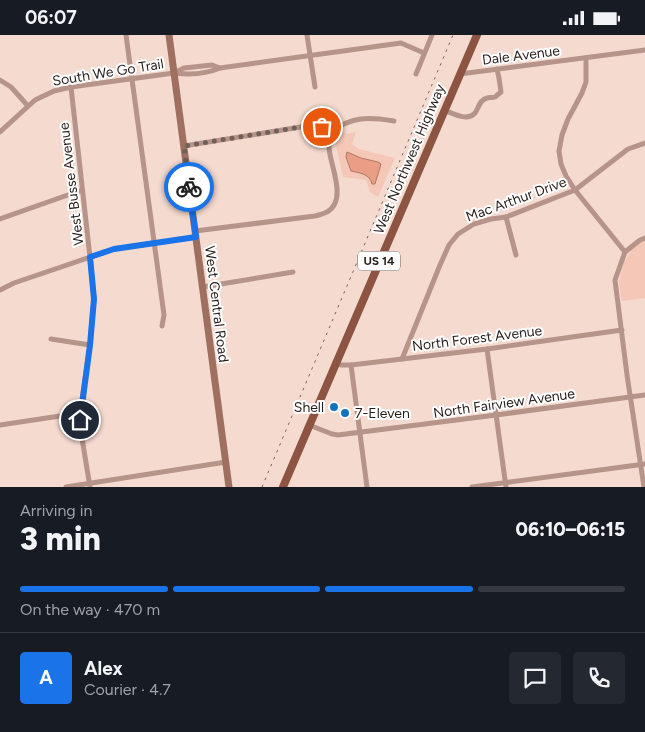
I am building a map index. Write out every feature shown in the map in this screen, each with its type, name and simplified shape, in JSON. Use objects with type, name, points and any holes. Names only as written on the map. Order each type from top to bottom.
[{"type":"main road","name":"West Central Road","points":[[169,35],[229,487]]},
{"type":"main road","name":"West Northwest Highway","points":[[282,487],[477,35]]},
{"type":"street","points":[[126,35],[164,315],[162,326]]},
{"type":"street","points":[[307,35],[315,87]]},
{"type":"street","points":[[416,74],[432,35]]},
{"type":"street","name":"South We Go Trail","points":[[0,132],[36,100],[54,91],[71,87],[174,73],[184,75],[210,72],[220,68],[401,43],[424,53]]},
{"type":"street","name":"Dale Avenue","points":[[460,74],[645,50]]},
{"type":"street","points":[[586,58],[586,82],[562,135],[559,151],[561,164],[575,190],[624,252]]},
{"type":"street","points":[[444,110],[460,117],[474,114],[484,99],[495,97],[501,92],[497,69]]},
{"type":"street","points":[[0,80],[12,87],[28,106]]},
{"type":"street","name":"West Busse Avenue","points":[[71,87],[94,299],[90,345],[80,413],[90,485]]},
{"type":"street","points":[[0,290],[14,283],[114,249],[326,213],[334,204],[337,186],[329,149],[331,132],[340,125],[363,118],[394,121]]},
{"type":"street","points":[[184,146],[313,125],[331,132]]},
{"type":"street","name":"Mac Arthur Drive","points":[[402,359],[440,265],[458,233],[474,224],[506,217],[575,190],[628,149],[645,143]]},
{"type":"street","points":[[0,219],[82,190]]},
{"type":"street","points":[[506,217],[516,255]]},
{"type":"street","points":[[644,487],[643,464],[631,397],[615,280],[624,252],[645,238]]},
{"type":"street","points":[[203,287],[293,272]]},
{"type":"street","name":"North Forest Avenue","points":[[335,362],[341,365],[351,365],[487,349],[622,330]]},
{"type":"street","points":[[51,339],[90,345]]},
{"type":"street","points":[[487,349],[505,485]]},
{"type":"street","points":[[351,365],[367,487]]},
{"type":"street","name":"North Fairview Avenue","points":[[309,425],[335,435],[360,433],[645,395]]},
{"type":"street","points":[[0,425],[80,413]]},
{"type":"street","points":[[66,487],[90,485],[226,462]]},
{"type":"street","points":[[472,487],[505,485],[643,464]]},
{"type":"shaded area","points":[[344,131],[345,134],[356,132],[352,144],[359,149],[395,158],[378,197],[370,192],[366,180],[343,177],[336,145],[337,138]]},
{"type":"shaded area","points":[[347,152],[381,164],[375,184],[372,184],[369,178],[364,175],[351,171],[346,157]]},
{"type":"shaded area","points":[[645,239],[645,298],[622,301],[619,282],[624,262],[633,248]]},
{"type":"railway","points":[[262,487],[453,35]]},
{"type":"way so far","points":[[189,187],[184,146],[313,125],[322,127]]},
{"type":"place","name":"Shell","points":[[334,407]]},
{"type":"place","name":"7-Eleven","points":[[345,413]]},
{"type":"route","points":[[80,420],[94,299],[90,257],[114,249],[196,237],[189,187]]}]
